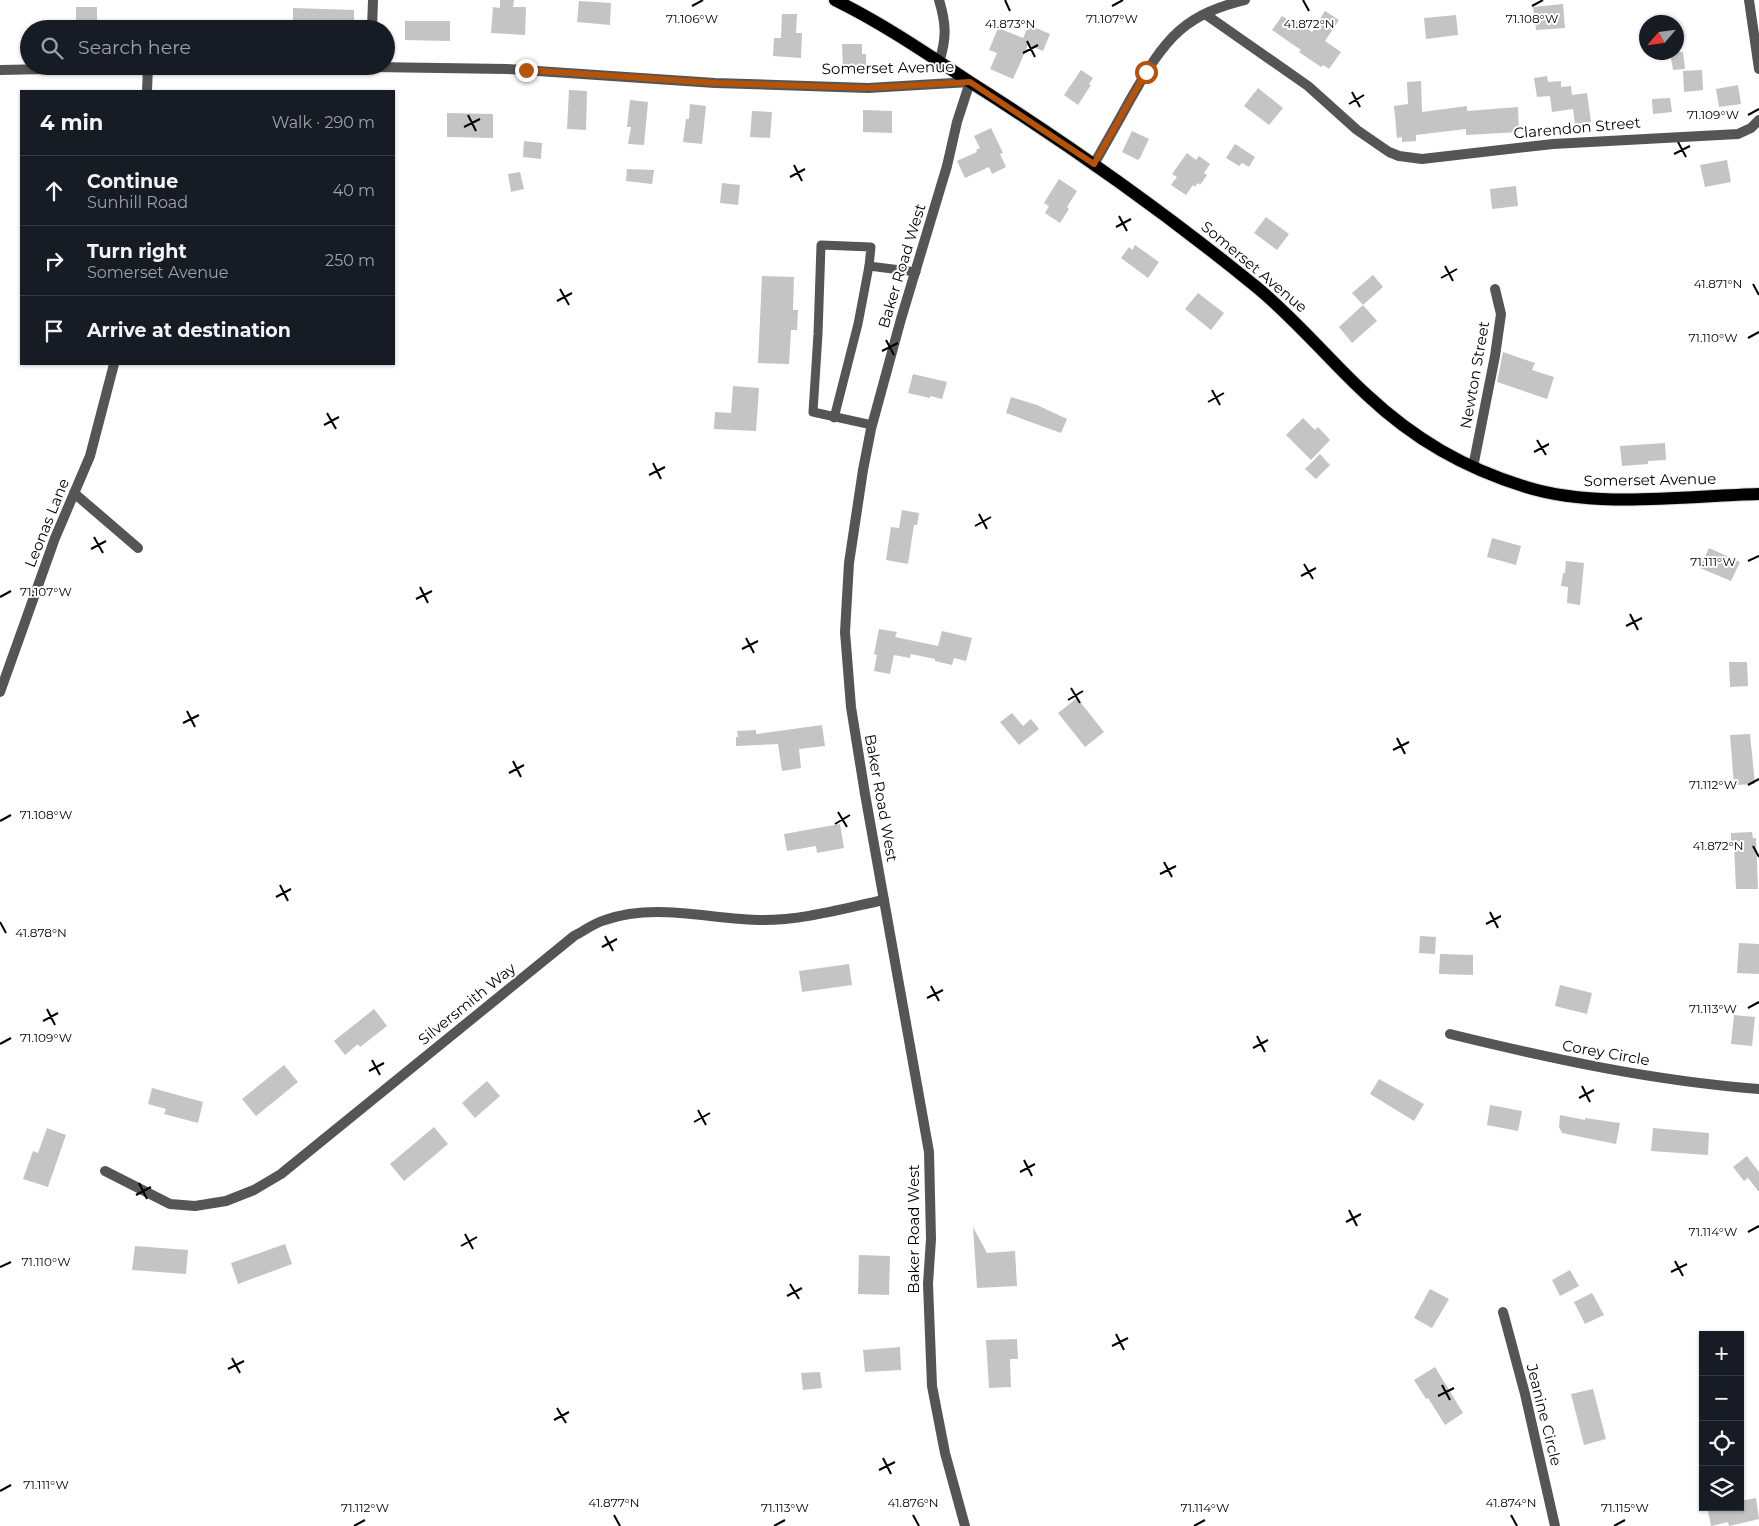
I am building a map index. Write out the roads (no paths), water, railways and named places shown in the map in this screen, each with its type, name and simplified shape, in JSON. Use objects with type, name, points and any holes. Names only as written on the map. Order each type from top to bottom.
[{"type":"main road","points":[[835,0],[906,40],[970,82]]},
{"type":"main road","name":"Somerset Avenue","points":[[970,82],[1094,164],[1256,286],[1311,338],[1364,393],[1401,425],[1448,456],[1526,487],[1582,498],[1651,498],[1759,494]]},
{"type":"street","points":[[372,20],[373,0]]},
{"type":"street","points":[[939,0],[944,20],[945,36],[939,62]]},
{"type":"street","points":[[1094,164],[1146,72],[1179,31],[1205,14],[1222,6],[1245,0]]},
{"type":"street","points":[[1749,0],[1759,70]]},
{"type":"street","name":"Clarendon Street","points":[[1205,14],[1308,86],[1357,130],[1389,152],[1399,156],[1422,159],[1562,143],[1738,134],[1745,132],[1757,122]]},
{"type":"street","name":"Somerset Avenue","points":[[395,67],[507,69],[716,83],[868,88],[970,82]]},
{"type":"street","name":"Somerset Avenue","points":[[0,70],[20,70]]},
{"type":"street","points":[[147,90],[148,75]]},
{"type":"street","name":"Baker Road West","points":[[964,1526],[945,1453],[932,1386],[928,1284],[931,1212],[929,1152],[850,707],[845,632],[852,545],[872,425],[947,166],[957,122],[970,82]]},
{"type":"street","name":"Newton Street","points":[[1473,467],[1495,356],[1501,314],[1494,289]]},
{"type":"street","name":"Leonas Lane","points":[[0,692],[55,538],[90,456],[114,365]]},
{"type":"street","points":[[74,493],[138,548]]},
{"type":"street","name":"Silversmith Way","points":[[105,1171],[170,1204],[195,1206],[226,1201],[254,1190],[281,1174],[574,936],[603,920],[648,911],[764,920],[804,916],[884,900]]},
{"type":"street","name":"Corey Circle","points":[[1450,1034],[1598,1068],[1712,1085],[1759,1089]]},
{"type":"street","name":"Jeanine Circle","points":[[1503,1312],[1525,1394],[1555,1526]]},
{"type":"lane","points":[[834,418],[858,324],[869,266],[870,247],[820,245],[818,334],[813,412],[834,418],[872,425]]},
{"type":"lane","points":[[869,266],[916,272]]}]
